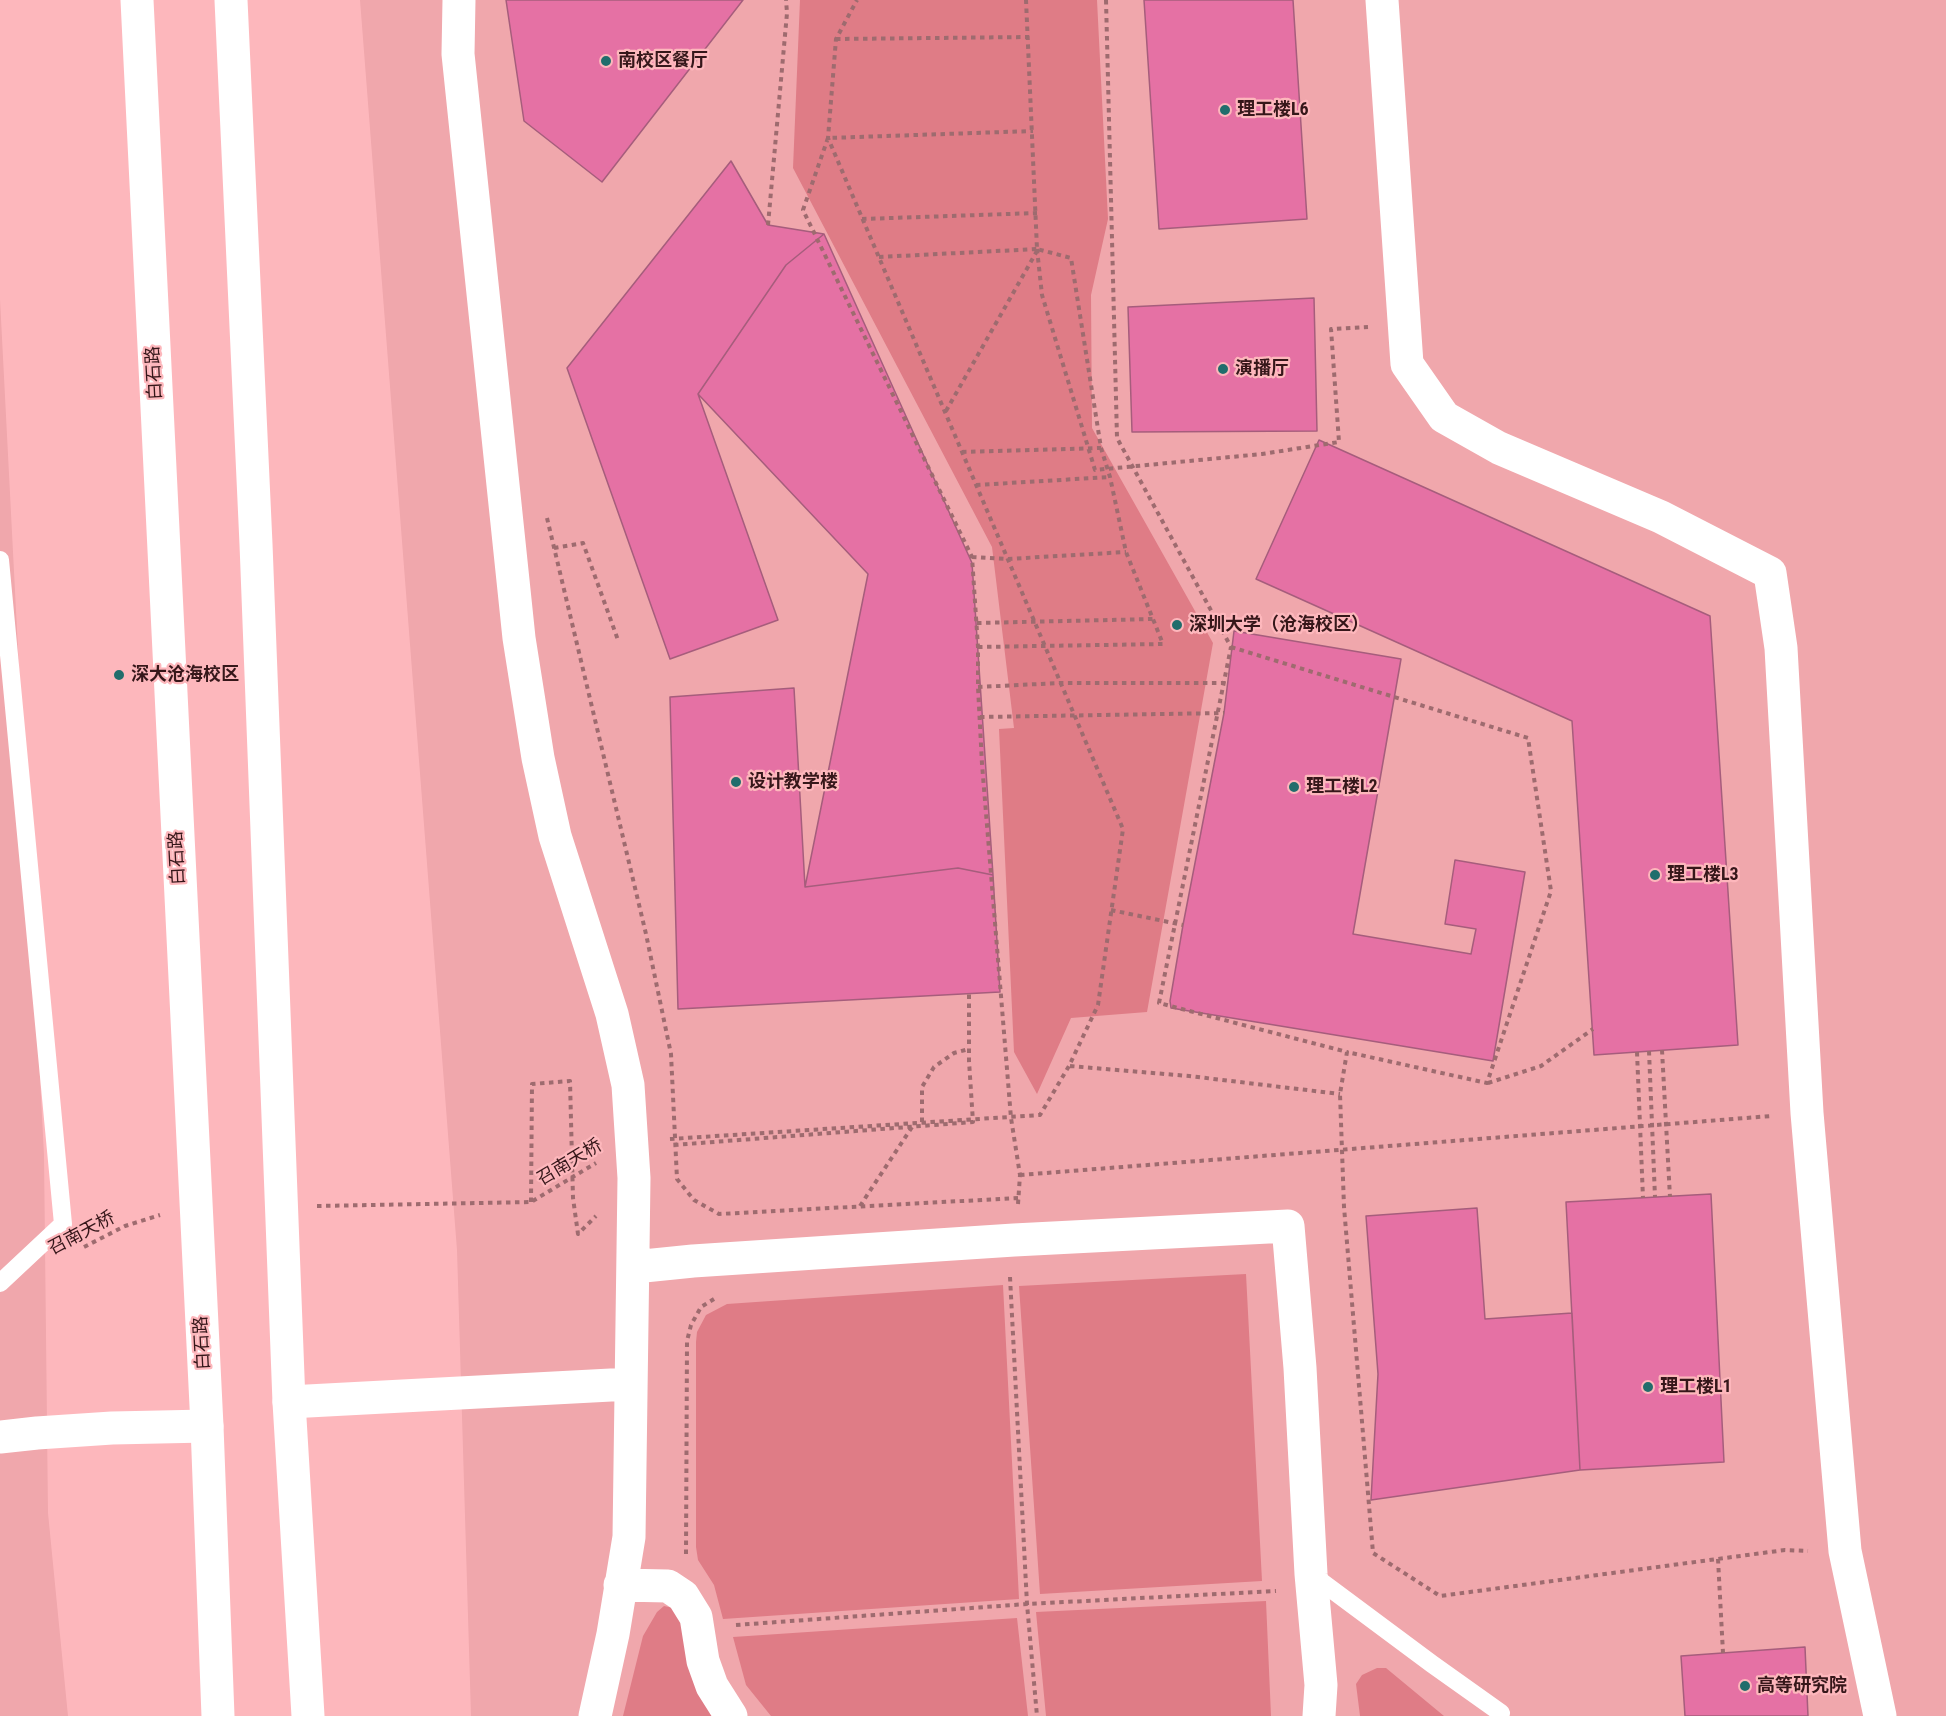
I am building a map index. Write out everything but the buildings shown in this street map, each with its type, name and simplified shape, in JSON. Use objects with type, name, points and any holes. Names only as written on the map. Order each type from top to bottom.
[{"type":"street","name":"白石路","points":[[137,0],[207,1426],[218,1716]]},
{"type":"street","points":[[231,0],[256,544],[289,1402],[308,1716]]},
{"type":"street","points":[[457,0],[458,54],[520,649],[538,758],[555,836],[612,1014],[628,1085],[634,1178],[629,1537],[613,1634],[595,1716]]},
{"type":"street","points":[[1382,0],[1407,364],[1444,417],[1499,448],[1661,517],[1770,573],[1781,648],[1808,1113],[1845,1551],[1880,1716]]},
{"type":"street","points":[[634,1267],[705,1260],[1014,1240],[1288,1226],[1300,1368],[1311,1574],[1321,1685],[1319,1716]]},
{"type":"street","points":[[289,1402],[630,1384]]},
{"type":"street","points":[[0,1437],[37,1432],[112,1428],[207,1426]]},
{"type":"street","points":[[620,1585],[668,1586],[683,1596],[696,1617],[703,1661],[712,1686],[731,1716]]},
{"type":"lane","points":[[0,560],[63,1224],[0,1283]]},
{"type":"lane","points":[[1311,1574],[1501,1713]]},
{"type":"path","points":[[768,225],[787,13],[786,0]]},
{"type":"path","points":[[856,0],[836,39],[828,138],[803,210],[972,557],[977,623],[982,764],[1011,1118],[1020,1175],[1010,1276],[1027,1604],[1037,1716]]},
{"type":"path","points":[[1026,0],[1037,249],[1042,295],[1095,470],[1262,454],[1339,442],[1331,328]]},
{"type":"path","points":[[1106,0],[1117,438],[1231,646],[1159,1003],[1347,1052],[1487,1083],[1541,1066],[1593,1029]]},
{"type":"path","points":[[836,39],[1029,36]]},
{"type":"path","points":[[828,138],[1033,131]]},
{"type":"path","points":[[634,1178],[670,1139],[1040,1115],[1069,1066],[1098,1005],[1123,829],[828,138]]},
{"type":"path","points":[[862,219],[1037,213]]},
{"type":"path","points":[[945,412],[1037,249]]},
{"type":"path","points":[[879,257],[1037,249],[1071,258],[1101,448],[1110,477],[1126,552],[1163,644],[978,647]]},
{"type":"path","points":[[962,452],[1101,448]]},
{"type":"path","points":[[976,485],[1110,477]]},
{"type":"path","points":[[545,508],[646,934],[670,1053],[677,1179],[694,1200],[719,1214],[1018,1198]]},
{"type":"path","points":[[554,548],[584,543],[618,640]]},
{"type":"path","points":[[972,557],[1007,559],[1126,552]]},
{"type":"path","points":[[977,623],[1153,618]]},
{"type":"path","points":[[1231,646],[1528,738],[1551,891],[1487,1083]]},
{"type":"path","points":[[978,687],[1060,683],[1228,683]]},
{"type":"path","points":[[980,717],[1224,713]]},
{"type":"path","points":[[1111,910],[1183,926]]},
{"type":"path","points":[[666,1145],[973,1122],[969,992]]},
{"type":"path","points":[[922,1122],[922,1087],[934,1067],[954,1053],[969,1049]]},
{"type":"path","points":[[1662,1050],[1670,1197]]},
{"type":"path","points":[[1649,1051],[1655,1197]]},
{"type":"path","points":[[1347,1052],[1340,1094],[1344,1207],[1373,1553],[1440,1596],[1785,1550],[1845,1551]]},
{"type":"path","points":[[1637,1052],[1643,1198]]},
{"type":"path","points":[[1069,1066],[1189,1076],[1340,1094]]},
{"type":"path","points":[[531,1202],[532,1084],[570,1081],[573,1198]]},
{"type":"path","points":[[1020,1175],[1808,1113]]},
{"type":"path","points":[[860,1207],[914,1123]]},
{"type":"path","name":"召南天桥","points":[[307,1207],[531,1202],[600,1161]]},
{"type":"path","name":"召南天桥","points":[[78,1250],[125,1226],[170,1214]]},
{"type":"path","points":[[998,1277],[1021,1275]]},
{"type":"path","points":[[686,1561],[687,1341],[691,1325],[701,1307],[721,1295]]},
{"type":"path","points":[[1718,1559],[1723,1653]]},
{"type":"path","points":[[729,1625],[1027,1604],[1280,1591]]},
{"type":"shaded area","name":"深圳大学（沧海校区）","points":[[360,0],[1946,0],[1946,1716],[471,1716],[457,1250]]},
{"type":"shaded area","points":[[800,0],[1097,0],[1108,219],[1091,295],[1092,428],[1213,643],[1147,1012],[1071,1018],[1037,1094],[1014,1052],[999,729],[1014,728],[992,547],[793,168]]},
{"type":"shaded area","points":[[0,299],[44,1155],[48,1513],[68,1716],[0,1716]]},
{"type":"shaded area","points":[[1246,1274],[1262,1581],[1040,1594],[1019,1286]]},
{"type":"shaded area","points":[[1003,1285],[1019,1599],[723,1619],[714,1585],[698,1560],[696,1547],[696,1342],[697,1332],[706,1315],[727,1304]]},
{"type":"shaded area","points":[[1266,1601],[1271,1716],[1046,1716],[1036,1612]]},
{"type":"shaded area","points":[[664,1606],[673,1608],[681,1617],[716,1716],[623,1716],[643,1636],[657,1612]]},
{"type":"shaded area","points":[[1017,1618],[1028,1716],[771,1716],[746,1685],[733,1637]]},
{"type":"shaded area","points":[[1377,1668],[1386,1668],[1444,1716],[1360,1716],[1356,1684],[1362,1675]]},
{"type":"place","name":"南校区餐厅","points":[[606,61]]},
{"type":"place","name":"理工楼L6","points":[[1225,110]]},
{"type":"place","name":"演播厅","points":[[1223,369]]},
{"type":"place","name":"深圳大学（沧海校区）","points":[[1177,625]]},
{"type":"place","name":"深大沧海校区","points":[[119,675]]},
{"type":"place","name":"设计教学楼","points":[[736,782]]},
{"type":"place","name":"理工楼L2","points":[[1294,787]]},
{"type":"place","name":"理工楼L3","points":[[1655,875]]},
{"type":"place","name":"理工楼L1","points":[[1648,1387]]},
{"type":"place","name":"高等研究院","points":[[1745,1686]]}]
